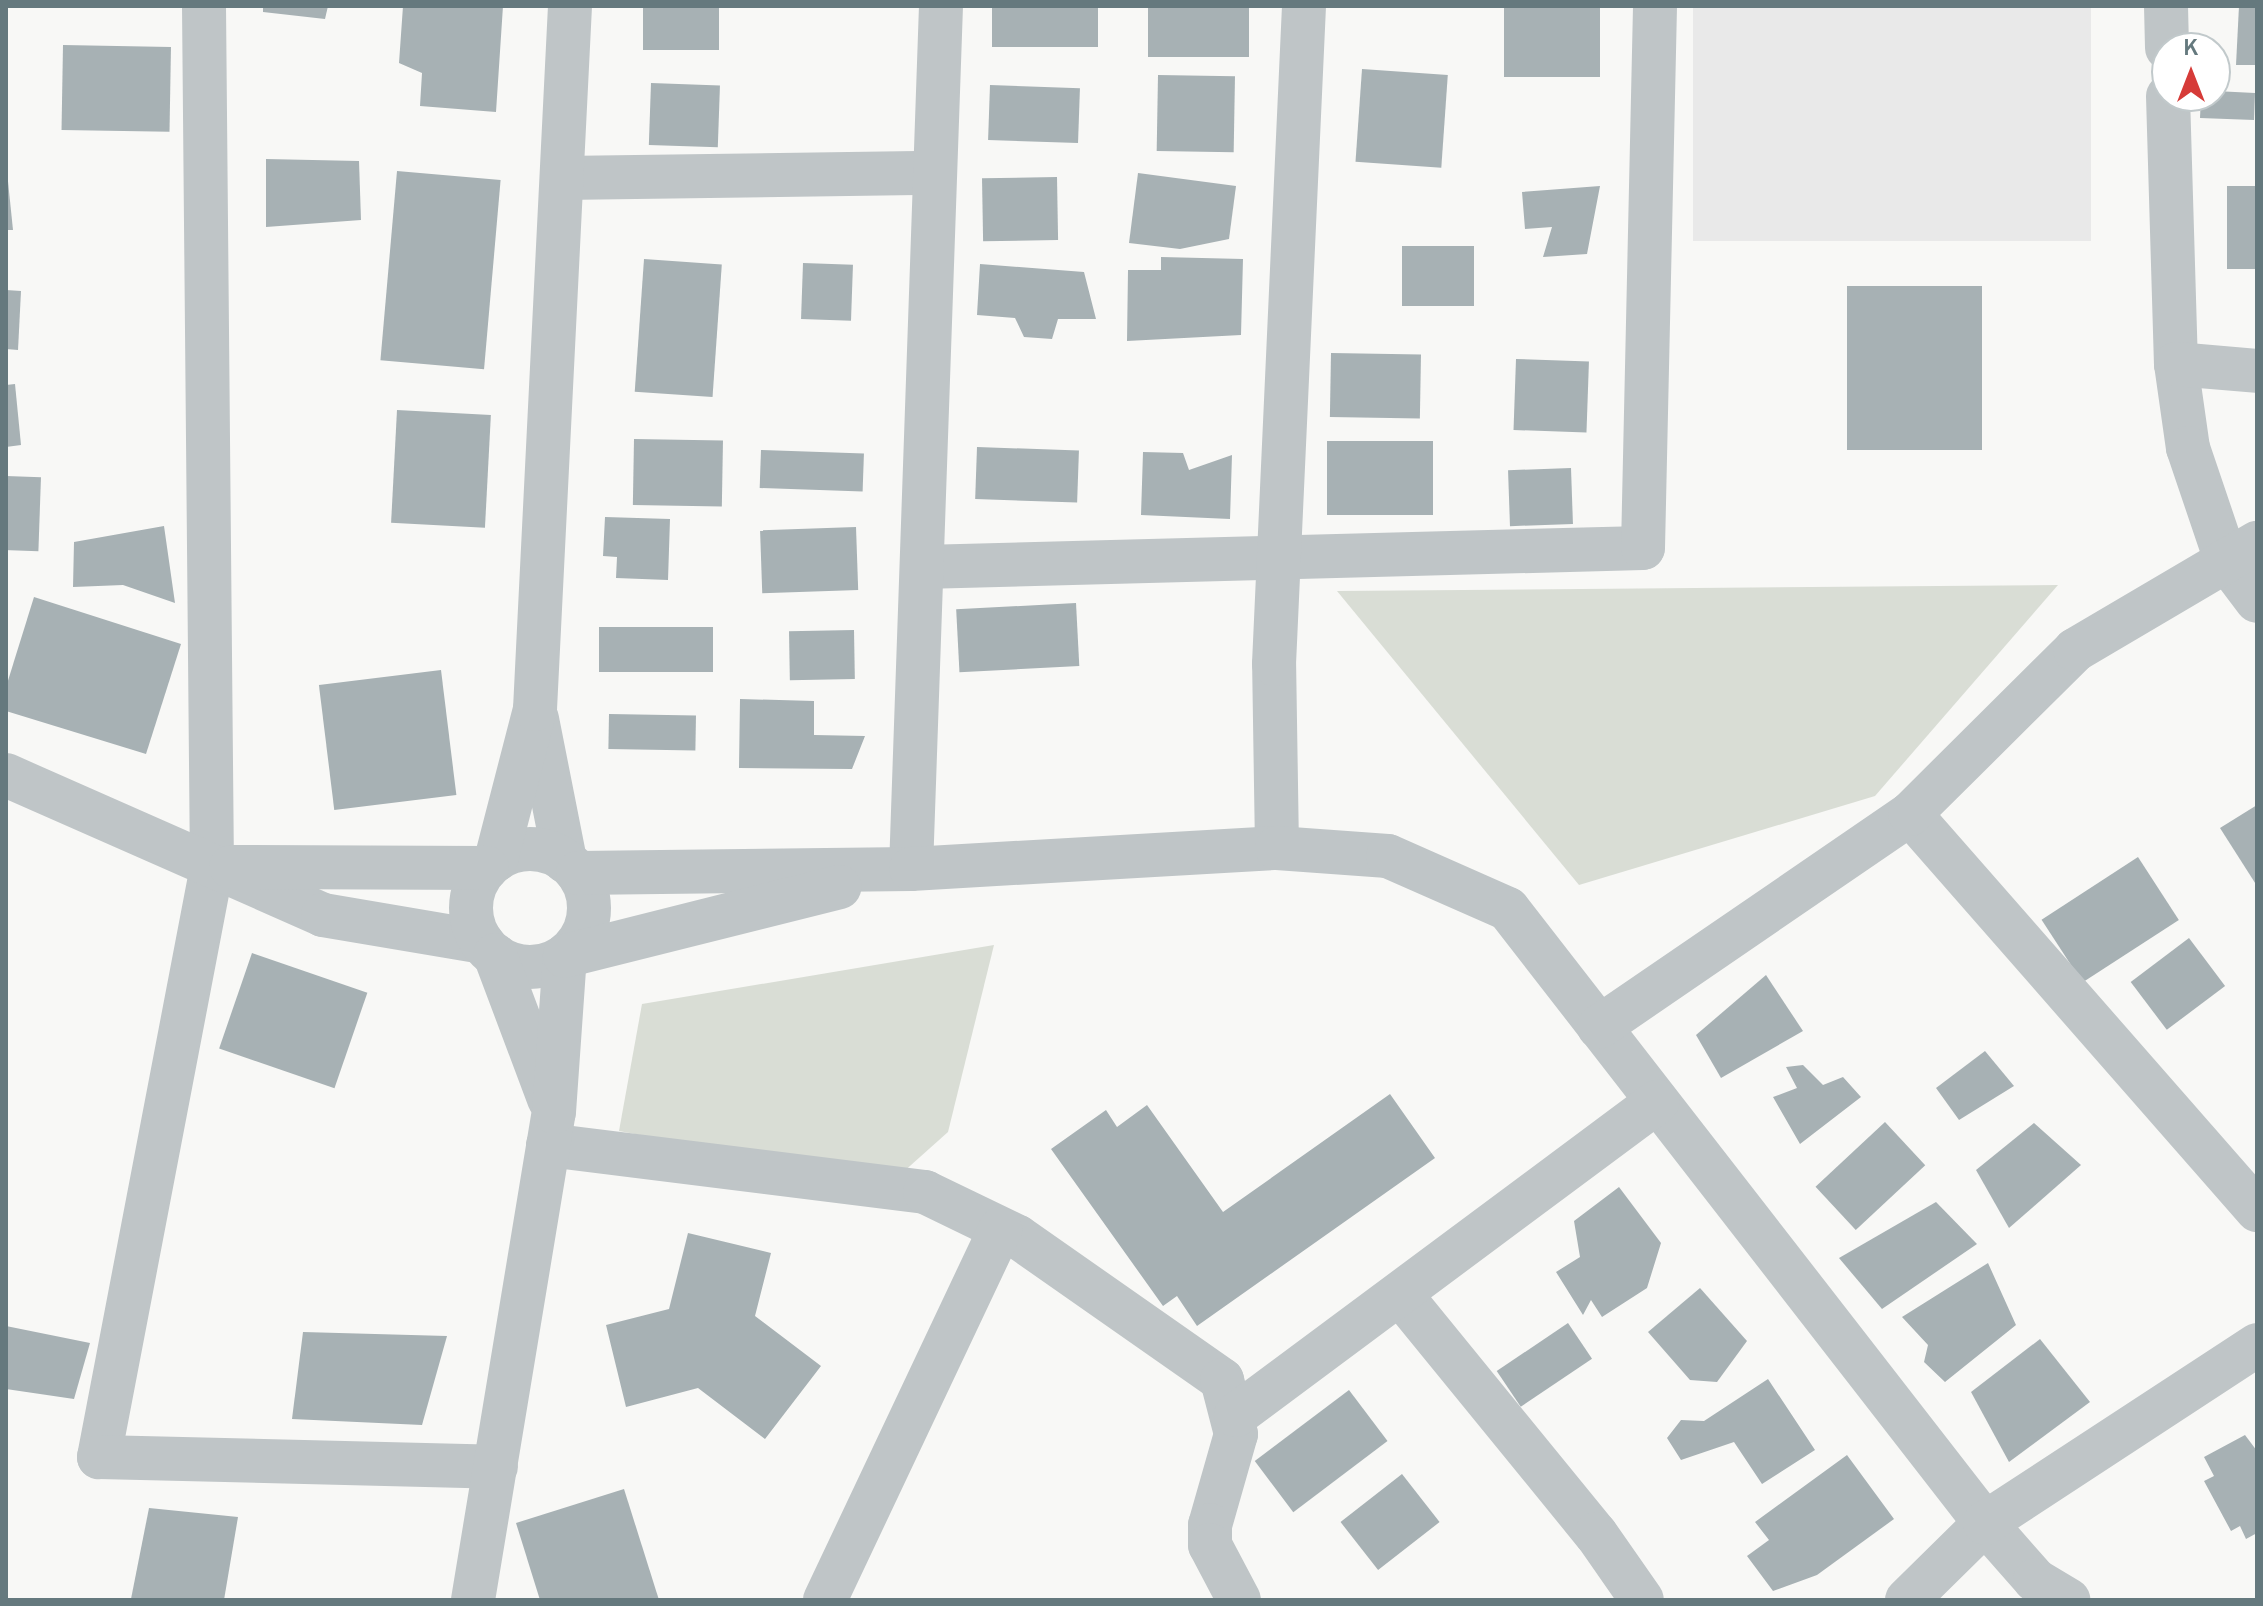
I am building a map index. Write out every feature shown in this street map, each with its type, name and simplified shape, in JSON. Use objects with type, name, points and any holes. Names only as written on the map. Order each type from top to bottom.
[{"type":"street","points":[[204,6],[212,867],[99,1457],[496,1467]]},
{"type":"street","points":[[551,1128],[489,949],[471,908],[492,864],[535,709],[570,6]]},
{"type":"street","points":[[911,869],[941,6]]},
{"type":"street","points":[[1277,848],[1279,556],[1304,6]]},
{"type":"street","points":[[922,567],[1643,548],[1655,6]]},
{"type":"street","points":[[2166,6],[2167,32]]},
{"type":"street","points":[[2168,112],[2176,364],[2188,448],[2242,552],[2257,601]]},
{"type":"street","points":[[562,178],[935,173]]},
{"type":"street","points":[[2176,364],[2257,371]]},
{"type":"street","points":[[1599,1027],[1910,814],[2075,650],[2242,552]]},
{"type":"street","points":[[473,1600],[551,1128],[565,956],[587,926],[587,890],[572,867],[535,709]]},
{"type":"street","points":[[6,775],[323,915],[489,949],[530,967],[911,869]]},
{"type":"street","points":[[1910,814],[2257,1210]]},
{"type":"street","points":[[212,867],[492,864],[530,849],[572,867],[911,869],[1277,848],[1388,856],[1508,909],[1985,1523],[2035,1580],[2068,1600]]},
{"type":"street","points":[[1239,1600],[1216,1564],[1210,1525],[1236,1415],[1657,1102]]},
{"type":"street","points":[[551,1128],[925,1192],[1000,1229],[1208,1364],[1236,1415]]},
{"type":"street","points":[[825,1600],[1000,1229]]},
{"type":"street","points":[[1400,1294],[1596,1534],[1642,1600]]},
{"type":"street","points":[[1907,1600],[1985,1523],[2257,1345]]},
{"type":"shaded area","points":[[1693,6],[2091,6],[2091,241],[1693,241]]},
{"type":"shaded area","points":[[2058,585],[1875,796],[1579,885],[1337,591]]},
{"type":"shaded area","points":[[994,945],[948,1132],[892,1182],[619,1131],[642,1004]]},
{"type":"building","points":[[263,6],[328,6],[325,19],[263,12]]},
{"type":"building","points":[[403,6],[503,6],[496,112],[420,106],[422,73],[399,63]]},
{"type":"building","points":[[643,6],[719,6],[719,50],[643,50]]},
{"type":"building","points":[[992,6],[1098,6],[1098,47],[992,47]]},
{"type":"building","points":[[1148,6],[1249,6],[1249,57],[1148,57]]},
{"type":"building","points":[[1504,6],[1600,6],[1600,77],[1504,77]]},
{"type":"building","points":[[2239,6],[2257,7],[2257,65],[2236,65]]},
{"type":"building","points":[[63,45],[171,47],[170,132],[62,130]]},
{"type":"building","points":[[1362,69],[1448,75],[1441,168],[1356,162]]},
{"type":"building","points":[[1158,75],[1235,76],[1234,152],[1157,151]]},
{"type":"building","points":[[651,83],[720,85],[718,147],[649,145]]},
{"type":"building","points":[[990,85],[1080,88],[1078,143],[988,140]]},
{"type":"building","points":[[2231,92],[2255,93],[2254,120],[2200,118],[2200,112],[2231,112]]},
{"type":"building","points":[[266,159],[359,161],[361,220],[266,227]]},
{"type":"building","points":[[6,162],[13,230],[6,230]]},
{"type":"building","points":[[397,171],[501,180],[484,369],[380,360]]},
{"type":"building","points":[[1138,173],[1236,186],[1229,239],[1180,249],[1129,243]]},
{"type":"building","points":[[1057,177],[1058,240],[983,241],[982,178]]},
{"type":"building","points":[[1600,186],[1587,254],[1543,257],[1552,227],[1525,229],[1522,192]]},
{"type":"building","points":[[2227,186],[2257,186],[2257,269],[2227,269]]},
{"type":"building","points":[[1402,246],[1474,246],[1474,306],[1402,306]]},
{"type":"building","points":[[1161,257],[1243,259],[1241,335],[1127,341],[1128,270],[1161,270]]},
{"type":"building","points":[[644,259],[722,264],[713,397],[635,392]]},
{"type":"building","points":[[803,263],[853,265],[851,321],[801,319]]},
{"type":"building","points":[[980,264],[1084,272],[1096,319],[1058,319],[1052,339],[1024,337],[1015,318],[977,315]]},
{"type":"building","points":[[1847,286],[1982,286],[1982,450],[1847,450]]},
{"type":"building","points":[[6,290],[21,291],[18,350],[6,349]]},
{"type":"building","points":[[1331,353],[1421,355],[1420,419],[1330,417]]},
{"type":"building","points":[[1516,359],[1589,362],[1586,433],[1514,430]]},
{"type":"building","points":[[15,384],[21,445],[6,447],[6,385]]},
{"type":"building","points":[[397,410],[491,415],[485,528],[391,523]]},
{"type":"building","points":[[634,439],[723,441],[722,507],[633,505]]},
{"type":"building","points":[[1327,441],[1433,441],[1433,515],[1327,515]]},
{"type":"building","points":[[977,447],[1079,451],[1077,503],[975,499]]},
{"type":"building","points":[[761,450],[864,454],[863,492],[760,488]]},
{"type":"building","points":[[1143,452],[1183,453],[1189,470],[1232,455],[1230,519],[1141,515]]},
{"type":"building","points":[[1571,468],[1573,524],[1510,526],[1508,470]]},
{"type":"building","points":[[6,476],[41,477],[38,551],[6,550]]},
{"type":"building","points":[[605,517],[670,519],[668,580],[616,578],[617,557],[603,556]]},
{"type":"building","points":[[164,526],[175,603],[123,585],[73,587],[74,542]]},
{"type":"building","points":[[856,527],[858,590],[762,593],[760,530]]},
{"type":"building","points":[[34,597],[181,644],[146,754],[6,711],[6,687]]},
{"type":"building","points":[[1076,603],[1079,666],[959,672],[956,609]]},
{"type":"building","points":[[599,627],[713,627],[713,672],[599,672]]},
{"type":"building","points":[[854,630],[855,679],[790,680],[789,631]]},
{"type":"building","points":[[441,670],[456,795],[334,810],[319,685]]},
{"type":"building","points":[[740,699],[814,701],[814,735],[865,736],[852,769],[739,768]]},
{"type":"building","points":[[609,714],[696,716],[695,751],[608,749]]},
{"type":"building","points":[[2257,805],[2257,886],[2220,828]]},
{"type":"building","points":[[2138,857],[2179,920],[2082,983],[2042,920]]},
{"type":"building","points":[[2189,938],[2225,986],[2167,1030],[2131,982]]},
{"type":"building","points":[[252,953],[367,993],[334,1088],[219,1048]]},
{"type":"building","points":[[1766,975],[1803,1031],[1721,1078],[1696,1035]]},
{"type":"building","points":[[1985,1051],[2014,1086],[1959,1120],[1936,1088]]},
{"type":"building","points":[[1803,1065],[1823,1085],[1843,1077],[1861,1097],[1800,1144],[1773,1097],[1797,1088],[1786,1067]]},
{"type":"building","points":[[1390,1094],[1435,1158],[1197,1326],[1177,1296],[1163,1306],[1051,1149],[1106,1110],[1117,1127],[1147,1105],[1223,1212]]},
{"type":"building","points":[[1885,1122],[1925,1165],[1856,1230],[1816,1187]]},
{"type":"building","points":[[2034,1123],[2081,1165],[2009,1228],[1976,1170]]},
{"type":"building","points":[[1619,1187],[1661,1243],[1647,1288],[1602,1317],[1591,1300],[1583,1315],[1556,1272],[1580,1257],[1574,1221]]},
{"type":"building","points":[[1936,1202],[1977,1244],[1882,1309],[1839,1258]]},
{"type":"building","points":[[688,1233],[771,1253],[755,1316],[821,1366],[765,1439],[698,1388],[626,1407],[606,1325],[669,1309]]},
{"type":"building","points":[[1988,1263],[2016,1325],[1945,1382],[1924,1362],[1928,1345],[1902,1317]]},
{"type":"building","points":[[1700,1288],[1747,1341],[1717,1382],[1690,1380],[1648,1332]]},
{"type":"building","points":[[1568,1323],[1592,1359],[1521,1407],[1497,1371]]},
{"type":"building","points":[[6,1326],[90,1343],[74,1399],[6,1389]]},
{"type":"building","points":[[303,1332],[447,1336],[422,1425],[292,1419]]},
{"type":"building","points":[[2040,1339],[2090,1402],[2009,1462],[1971,1392]]},
{"type":"building","points":[[1768,1379],[1815,1450],[1762,1484],[1734,1442],[1681,1460],[1667,1438],[1681,1420],[1704,1421]]},
{"type":"building","points":[[1349,1390],[1388,1441],[1293,1512],[1255,1461]]},
{"type":"building","points":[[2245,1435],[2257,1451],[2257,1533],[2246,1539],[2240,1526],[2231,1531],[2204,1481],[2214,1476],[2204,1457]]},
{"type":"building","points":[[1847,1455],[1894,1519],[1817,1575],[1773,1591],[1747,1556],[1769,1540],[1755,1522]]},
{"type":"building","points":[[1402,1474],[1440,1522],[1378,1570],[1341,1522]]},
{"type":"building","points":[[624,1489],[659,1600],[540,1600],[516,1523]]},
{"type":"building","points":[[149,1508],[238,1517],[224,1600],[131,1599]]}]
